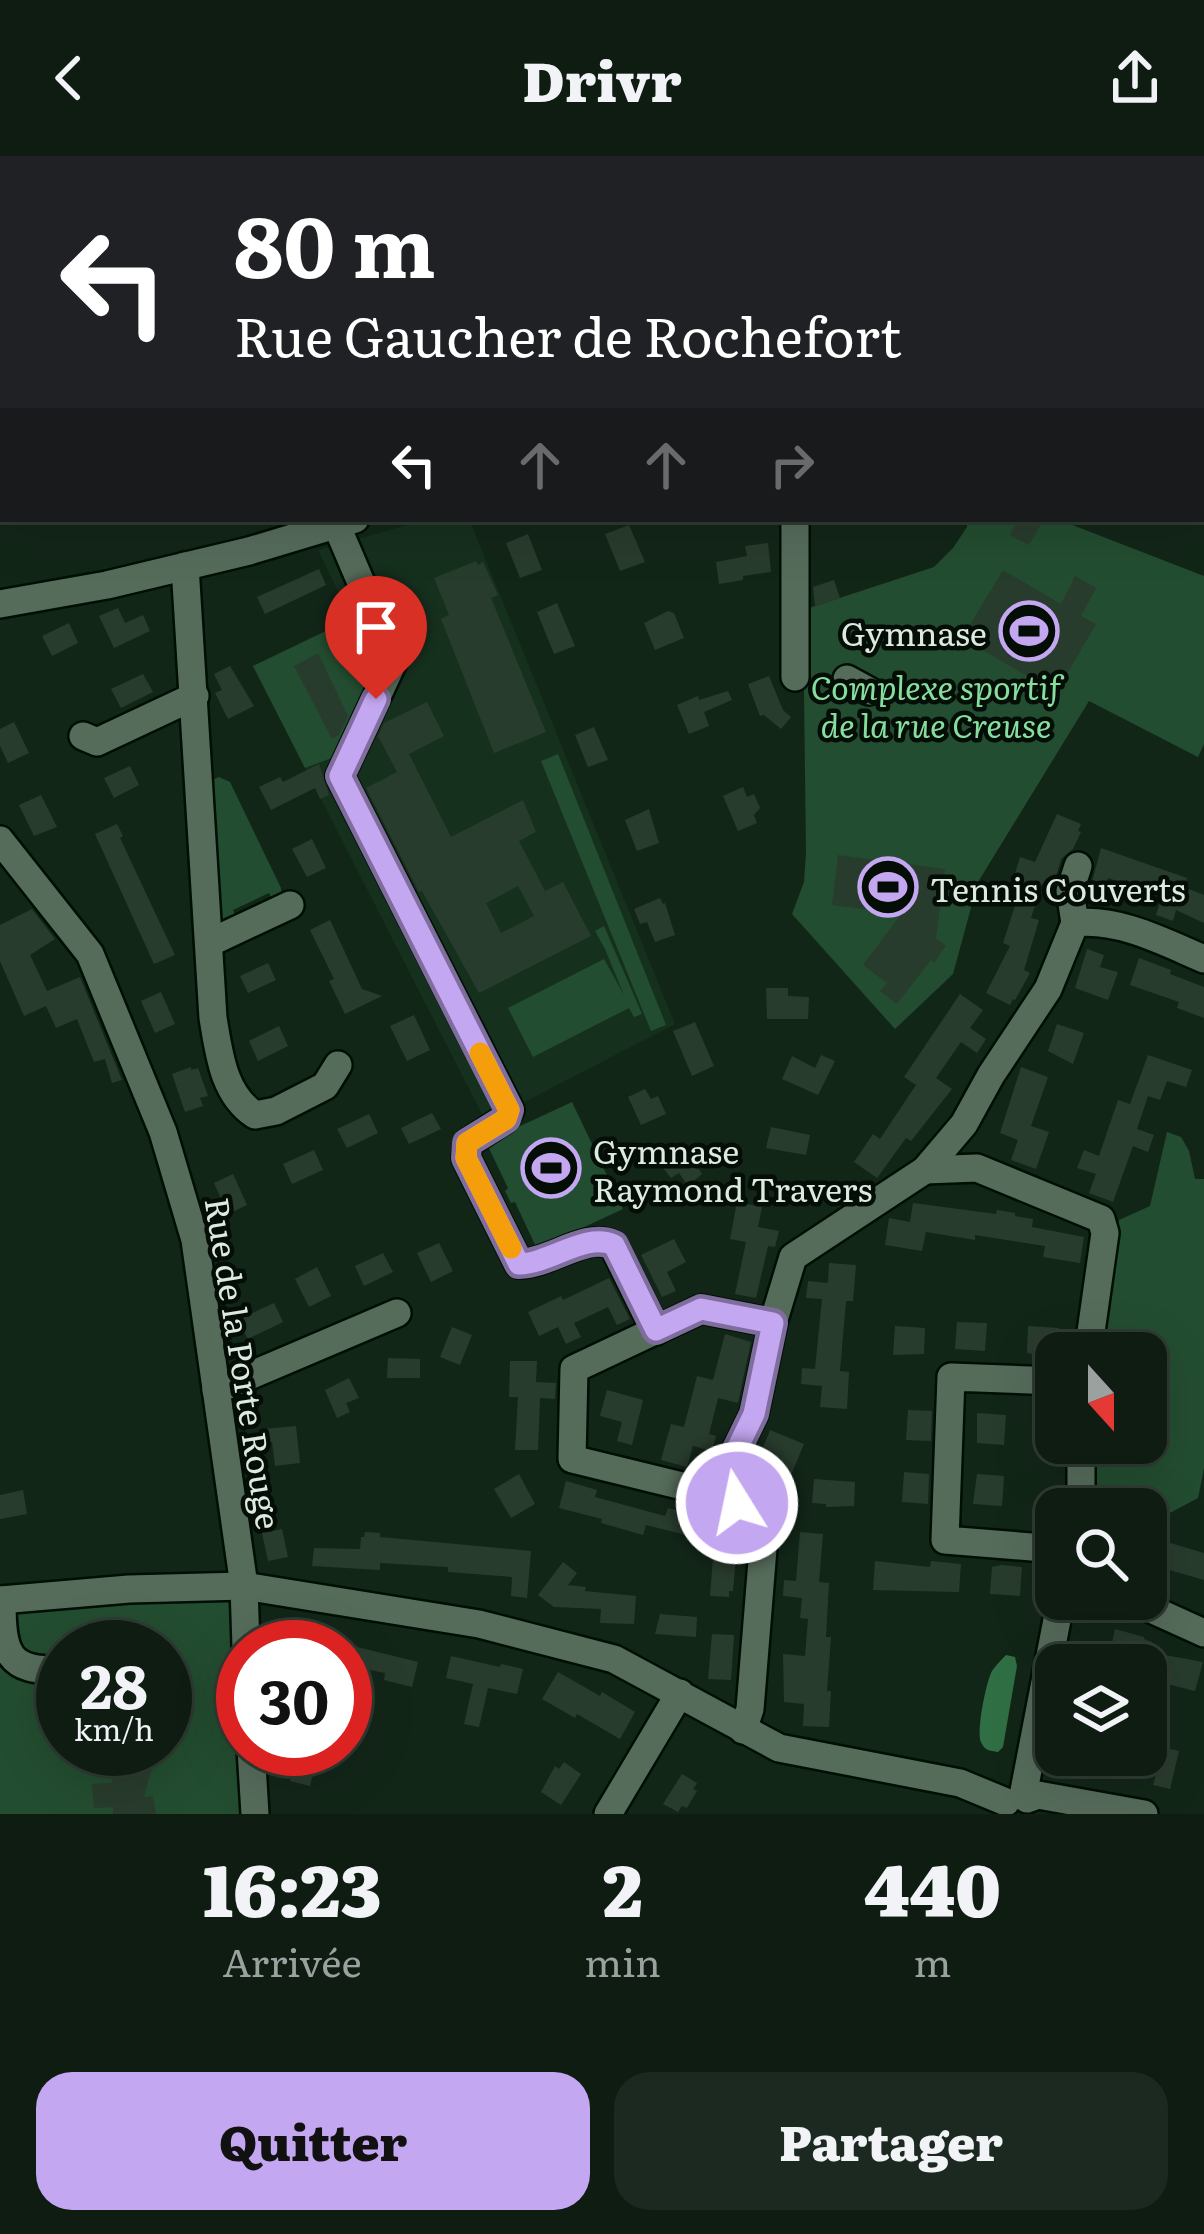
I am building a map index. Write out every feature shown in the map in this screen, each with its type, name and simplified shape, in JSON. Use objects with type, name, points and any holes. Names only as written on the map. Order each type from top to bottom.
[{"type":"street","points":[[0,604],[249,551],[345,522],[394,660],[340,776],[509,1110],[506,1119],[467,1143],[466,1158],[519,1264],[537,1264],[588,1242],[614,1245],[656,1330]]},
{"type":"street","points":[[795,522],[795,676]]},
{"type":"street","points":[[185,566],[213,1018],[223,1071],[242,1106],[255,1115],[276,1111],[325,1086],[338,1065]]},
{"type":"street","points":[[83,736],[97,742],[195,696]]},
{"type":"street","name":"Rue de la Porte Rouge","points":[[0,840],[90,954],[163,1132],[195,1240],[245,1620]]},
{"type":"street","points":[[715,1494],[754,1414],[793,1257],[925,1170],[964,1124],[1048,989],[1075,923],[1070,891],[1078,866]]},
{"type":"street","points":[[209,943],[290,905]]},
{"type":"street","points":[[1075,923],[1098,920],[1204,959]]},
{"type":"street","points":[[964,1124],[977,1168]]},
{"type":"street","points":[[925,1170],[977,1168],[1101,1219],[1105,1233],[1091,1332]]},
{"type":"street","points":[[743,1730],[750,1709],[765,1524],[760,1512],[715,1494],[572,1460],[574,1369],[701,1309],[773,1323]]},
{"type":"street","points":[[216,1390],[397,1312]]},
{"type":"street","points":[[1035,1381],[951,1377],[945,1540],[1035,1547]]},
{"type":"street","points":[[36,1669],[22,1667],[8,1652],[1,1600],[128,1589],[244,1586],[479,1624],[614,1660],[779,1748],[960,1783],[1018,1805],[1038,1795],[1144,1814]]},
{"type":"street","points":[[1167,1616],[1204,1633]]},
{"type":"street","points":[[1018,1805],[1058,1620]]},
{"type":"street","points":[[608,1814],[680,1693]]},
{"type":"street","points":[[252,1776],[255,1814]]},
{"type":"shaded area","points":[[418,522],[470,522],[675,1024],[486,1122],[253,666],[351,618],[318,550]]},
{"type":"shaded area","points":[[1006,1655],[1015,1657],[1017,1666],[1003,1747],[998,1752],[984,1748],[980,1728],[990,1677]]},
{"type":"green space","name":"Complexe sportif de la rue Creuse","points":[[967,522],[1065,522],[1204,576],[1204,744],[1198,757],[1089,701],[978,882],[953,974],[895,1029],[792,914],[804,882],[806,853],[803,610],[934,567]]},
{"type":"green space","points":[[368,611],[388,661],[345,753],[305,768],[253,666]]},
{"type":"green space","points":[[558,754],[666,1025],[651,1031],[541,761]]},
{"type":"green space","points":[[219,777],[230,782],[281,888],[275,904],[269,893],[233,910],[238,921],[220,930],[212,780]]},
{"type":"green space","points":[[604,926],[642,1014],[634,1017],[629,1008],[533,1057],[508,1008],[604,959],[624,995],[595,931]]},
{"type":"green space","name":"Gymnase Raymond Travers","points":[[572,1102],[623,1209],[537,1249],[505,1191],[508,1188],[486,1142]]},
{"type":"green space","points":[[1167,1132],[1181,1137],[1195,1179],[1204,1179],[1204,1468],[1198,1498],[1167,1514],[1167,1488],[1092,1488],[1091,1464],[1167,1464],[1167,1332],[1102,1332],[1119,1220],[1150,1206]]},
{"type":"green space","points":[[232,1594],[233,1620],[216,1620],[216,1776],[239,1776],[241,1814],[0,1814],[0,1605]]},
{"type":"building","points":[[1016,522],[1042,522],[1029,545],[1010,535]]},
{"type":"building","points":[[629,525],[645,562],[620,571],[605,534]]},
{"type":"building","points":[[528,534],[542,570],[520,578],[506,543]]},
{"type":"building","points":[[768,543],[771,572],[719,584],[716,562],[747,556],[745,546]]},
{"type":"building","points":[[476,561],[478,565],[483,562],[498,595],[491,598],[546,732],[494,753],[441,619],[449,615],[434,578]]},
{"type":"building","points":[[319,569],[326,585],[265,614],[257,597]]},
{"type":"building","name":"Gymnase","points":[[1003,570],[1061,604],[1075,576],[1096,588],[1081,616],[1096,624],[1056,693],[962,638]]},
{"type":"building","points":[[834,580],[840,598],[815,606],[813,587]]},
{"type":"building","points":[[557,603],[575,646],[554,654],[537,612]]},
{"type":"building","points":[[118,608],[125,623],[143,615],[150,631],[114,648],[99,616]]},
{"type":"building","points":[[668,611],[674,613],[684,638],[655,650],[644,623]]},
{"type":"building","points":[[69,623],[78,643],[52,656],[42,636]]},
{"type":"building","points":[[318,653],[348,716],[332,739],[294,666]]},
{"type":"building","points":[[230,666],[254,706],[228,719],[215,693],[222,690],[214,674]]},
{"type":"building","points":[[143,674],[153,692],[121,708],[111,689]]},
{"type":"building","points":[[769,676],[783,710],[791,717],[781,729],[760,716],[748,684]]},
{"type":"building","points":[[728,691],[732,700],[704,712],[709,726],[689,734],[677,705]]},
{"type":"building","points":[[427,702],[444,736],[409,754],[451,837],[523,800],[536,832],[519,841],[545,891],[563,882],[591,936],[479,993],[419,892],[366,788],[397,772],[378,736],[384,723]],"holes":[[[518,886],[534,916],[501,933],[486,903]]]},
{"type":"building","points":[[14,722],[29,753],[8,763],[0,746],[0,729]]},
{"type":"building","points":[[594,727],[608,760],[588,767],[575,735]]},
{"type":"building","points":[[319,764],[329,795],[320,799],[315,788],[271,810],[259,787],[280,777],[283,782]]},
{"type":"building","points":[[130,766],[139,785],[114,798],[104,778]]},
{"type":"building","points":[[743,787],[747,797],[754,794],[760,808],[754,815],[757,823],[738,831],[723,796]]},
{"type":"building","points":[[41,795],[57,827],[34,836],[19,805]]},
{"type":"building","points":[[649,809],[659,843],[637,851],[625,820]]},
{"type":"building","points":[[1057,814],[1081,824],[1081,832],[1073,849],[1061,859],[1053,887],[1042,884],[1031,918],[1039,920],[1024,970],[1030,973],[1010,1005],[986,993],[1010,946],[1003,943],[1019,893],[1010,890],[1020,857],[1035,862]]},
{"type":"building","points":[[117,824],[175,955],[154,964],[95,834]]},
{"type":"building","points":[[312,839],[326,868],[307,877],[292,849]]},
{"type":"building","points":[[1101,848],[1187,878],[1184,887],[1204,895],[1204,923],[1176,910],[1173,921],[1156,915],[1162,896],[1108,878],[1101,898],[1089,893]]},
{"type":"building","points":[[838,855],[945,869],[936,938],[946,946],[897,1004],[880,991],[887,983],[863,965],[901,914],[832,905]]},
{"type":"building","points":[[660,898],[675,935],[655,942],[647,922],[640,924],[634,909]]},
{"type":"building","points":[[32,909],[55,939],[30,955],[47,991],[80,977],[122,1080],[112,1083],[105,1059],[94,1062],[77,1019],[56,1028],[46,1006],[24,1016],[0,961],[0,925]]},
{"type":"building","points":[[330,920],[362,989],[382,996],[345,1014],[310,930]]},
{"type":"building","points":[[1087,949],[1104,955],[1100,967],[1118,972],[1108,1000],[1075,988]]},
{"type":"building","points":[[1139,958],[1204,987],[1204,1018],[1177,1008],[1179,1002],[1130,985]]},
{"type":"building","points":[[268,963],[276,980],[248,993],[240,976]]},
{"type":"building","points":[[766,988],[788,988],[788,996],[809,997],[808,1019],[767,1019]]},
{"type":"building","points":[[161,992],[175,1024],[155,1033],[141,1001]]},
{"type":"building","points":[[960,994],[983,1010],[970,1028],[986,1039],[977,1053],[961,1042],[936,1078],[952,1089],[911,1141],[906,1138],[877,1178],[854,1162],[873,1134],[880,1139],[916,1085],[904,1077]]},
{"type":"building","points":[[414,1015],[430,1050],[407,1061],[390,1026]]},
{"type":"building","points":[[695,1022],[714,1066],[692,1076],[673,1031]]},
{"type":"building","points":[[1057,1024],[1084,1033],[1073,1064],[1048,1051]]},
{"type":"building","points":[[279,1026],[288,1046],[258,1061],[249,1041]]},
{"type":"building","points":[[821,1055],[835,1061],[818,1095],[782,1079],[792,1056],[815,1068]]},
{"type":"building","points":[[1148,1055],[1192,1070],[1186,1087],[1167,1081],[1160,1100],[1148,1096],[1137,1129],[1154,1135],[1148,1152],[1133,1146],[1113,1202],[1089,1193],[1096,1174],[1077,1168],[1084,1150],[1099,1156],[1118,1100],[1130,1104]]},
{"type":"building","points":[[1021,1067],[1048,1077],[1031,1126],[1049,1132],[1036,1169],[1011,1160],[1018,1140],[1000,1133]]},
{"type":"building","points":[[198,1068],[208,1096],[200,1098],[203,1106],[185,1112],[172,1074]]},
{"type":"building","points":[[645,1089],[651,1099],[658,1096],[666,1114],[641,1125],[628,1097]]},
{"type":"building","points":[[432,1113],[441,1129],[409,1144],[401,1128]]},
{"type":"building","points":[[369,1114],[378,1133],[347,1148],[337,1129]]},
{"type":"building","points":[[771,1127],[810,1135],[806,1155],[766,1148]]},
{"type":"building","points":[[680,1143],[702,1174],[688,1186],[679,1173],[671,1178],[660,1164],[668,1159],[664,1154]]},
{"type":"building","points":[[314,1150],[323,1170],[292,1184],[283,1164]]},
{"type":"building","points":[[233,1174],[247,1205],[228,1214],[214,1183]]},
{"type":"building","points":[[737,1202],[762,1207],[758,1227],[779,1231],[775,1247],[768,1246],[756,1298],[735,1294],[746,1242],[730,1239]]},
{"type":"building","points":[[913,1203],[1015,1213],[1033,1219],[1032,1227],[1084,1237],[1080,1263],[1043,1257],[1045,1246],[975,1235],[975,1240],[926,1232],[922,1251],[885,1245],[889,1218],[910,1222]]},
{"type":"building","points":[[674,1239],[686,1262],[667,1272],[676,1291],[662,1297],[641,1255]]},
{"type":"building","points":[[439,1243],[453,1271],[431,1282],[417,1253]]},
{"type":"building","points":[[383,1253],[393,1272],[364,1286],[355,1266]]},
{"type":"building","points":[[829,1263],[856,1265],[853,1301],[846,1301],[840,1371],[849,1372],[847,1409],[820,1407],[822,1386],[801,1384],[802,1368],[815,1369],[822,1299],[806,1298],[808,1281],[828,1283]]},
{"type":"building","points":[[317,1267],[331,1296],[309,1307],[295,1279]]},
{"type":"building","points":[[609,1278],[630,1319],[617,1325],[608,1307],[574,1323],[581,1337],[566,1344],[558,1327],[539,1336],[528,1312]]},
{"type":"building","points":[[274,1303],[283,1322],[248,1339],[237,1320]]},
{"type":"building","points":[[957,1322],[987,1323],[985,1351],[955,1349]]},
{"type":"building","points":[[895,1326],[925,1328],[924,1354],[893,1355]]},
{"type":"building","points":[[1028,1326],[1059,1328],[1059,1332],[1035,1332],[1035,1354],[1027,1353]]},
{"type":"building","points":[[452,1327],[472,1335],[460,1365],[440,1357]]},
{"type":"building","points":[[725,1334],[751,1342],[738,1403],[718,1398],[709,1434],[716,1436],[712,1451],[693,1446],[687,1467],[661,1460],[671,1424],[684,1427],[697,1376],[713,1380]]},
{"type":"building","points":[[388,1358],[420,1359],[420,1378],[387,1378]]},
{"type":"building","points":[[510,1361],[537,1361],[536,1382],[556,1383],[555,1399],[540,1398],[538,1450],[515,1450],[518,1397],[509,1397]]},
{"type":"building","points":[[349,1378],[359,1398],[346,1403],[350,1412],[337,1418],[325,1390]]},
{"type":"building","points":[[607,1390],[643,1400],[632,1445],[617,1441],[622,1422],[600,1416]]},
{"type":"building","points":[[908,1410],[932,1411],[931,1441],[906,1440]]},
{"type":"building","points":[[977,1413],[1006,1415],[1004,1445],[977,1443]]},
{"type":"building","points":[[296,1426],[300,1463],[275,1466],[272,1442],[253,1444],[263,1429]]},
{"type":"building","points":[[770,1430],[804,1444],[786,1487],[771,1481],[779,1462],[760,1455]]},
{"type":"building","points":[[904,1472],[929,1474],[928,1504],[902,1502]]},
{"type":"building","points":[[519,1474],[535,1504],[511,1518],[494,1489]]},
{"type":"building","points":[[977,1474],[1004,1476],[1002,1506],[973,1504]]},
{"type":"building","points":[[814,1479],[855,1482],[854,1506],[812,1503]]},
{"type":"building","points":[[566,1481],[597,1490],[595,1497],[665,1516],[668,1508],[707,1517],[702,1539],[646,1525],[643,1535],[559,1508]]},
{"type":"building","points":[[23,1490],[27,1514],[0,1519],[0,1495]]},
{"type":"building","points":[[282,1529],[288,1557],[268,1561],[262,1533]]},
{"type":"building","points":[[365,1532],[531,1551],[527,1598],[511,1596],[512,1577],[448,1572],[448,1567],[312,1566],[314,1548],[360,1549]]},
{"type":"building","points":[[800,1532],[823,1534],[819,1582],[829,1583],[829,1727],[803,1726],[804,1704],[784,1702],[783,1654],[805,1656],[808,1619],[800,1618],[802,1598],[783,1596],[784,1580],[796,1581]]},
{"type":"building","points":[[1167,1542],[1204,1553],[1204,1580],[1167,1569]]},
{"type":"building","points":[[714,1545],[737,1547],[729,1597],[710,1596]]},
{"type":"building","points":[[875,1561],[930,1567],[931,1561],[961,1564],[959,1592],[873,1590]]},
{"type":"building","points":[[563,1562],[577,1573],[568,1585],[636,1596],[634,1624],[600,1623],[601,1609],[554,1607],[538,1595]]},
{"type":"building","points":[[992,1567],[1022,1567],[1020,1596],[990,1594]]},
{"type":"building","points":[[660,1614],[697,1617],[696,1637],[655,1634]]},
{"type":"building","points":[[1115,1629],[1152,1642],[1151,1644],[1112,1644]]},
{"type":"building","points":[[712,1634],[734,1635],[731,1680],[708,1679]]},
{"type":"building","points":[[372,1651],[418,1662],[412,1687],[384,1680],[385,1673],[372,1670]]},
{"type":"building","points":[[1167,1655],[1203,1662],[1195,1691],[1167,1684]]},
{"type":"building","points":[[451,1656],[523,1669],[517,1694],[488,1688],[479,1727],[464,1724],[473,1684],[446,1678]]},
{"type":"building","points":[[558,1672],[635,1712],[620,1739],[542,1699]]},
{"type":"building","points":[[1167,1748],[1179,1751],[1170,1789],[1153,1785],[1156,1776],[1167,1776]]},
{"type":"building","points":[[564,1762],[581,1774],[561,1805],[541,1792],[555,1766],[559,1769]]},
{"type":"building","points":[[682,1774],[697,1783],[693,1789],[697,1791],[687,1808],[682,1806],[678,1812],[663,1804]]},
{"type":"building","points":[[111,1776],[150,1776],[144,1797],[153,1796],[156,1814],[113,1814],[113,1807],[94,1808],[92,1784],[112,1783]]},
{"type":"building","points":[[291,1776],[312,1776],[310,1786],[290,1781]]},
{"type":"slow traffic","points":[[480,1053],[509,1110],[506,1119],[467,1143],[466,1158],[511,1248]]},
{"type":"place","name":"Gymnase","points":[[1029,631]]},
{"type":"place","name":"Tennis Couverts","points":[[888,887]]},
{"type":"place","name":"Gymnase Raymond Travers","points":[[551,1168]]},
{"type":"route","points":[[376,699],[340,776],[509,1110],[506,1119],[467,1143],[466,1158],[519,1264],[537,1264],[602,1240],[614,1245],[656,1330],[701,1309],[773,1323],[754,1414],[715,1494],[737,1503]]}]
